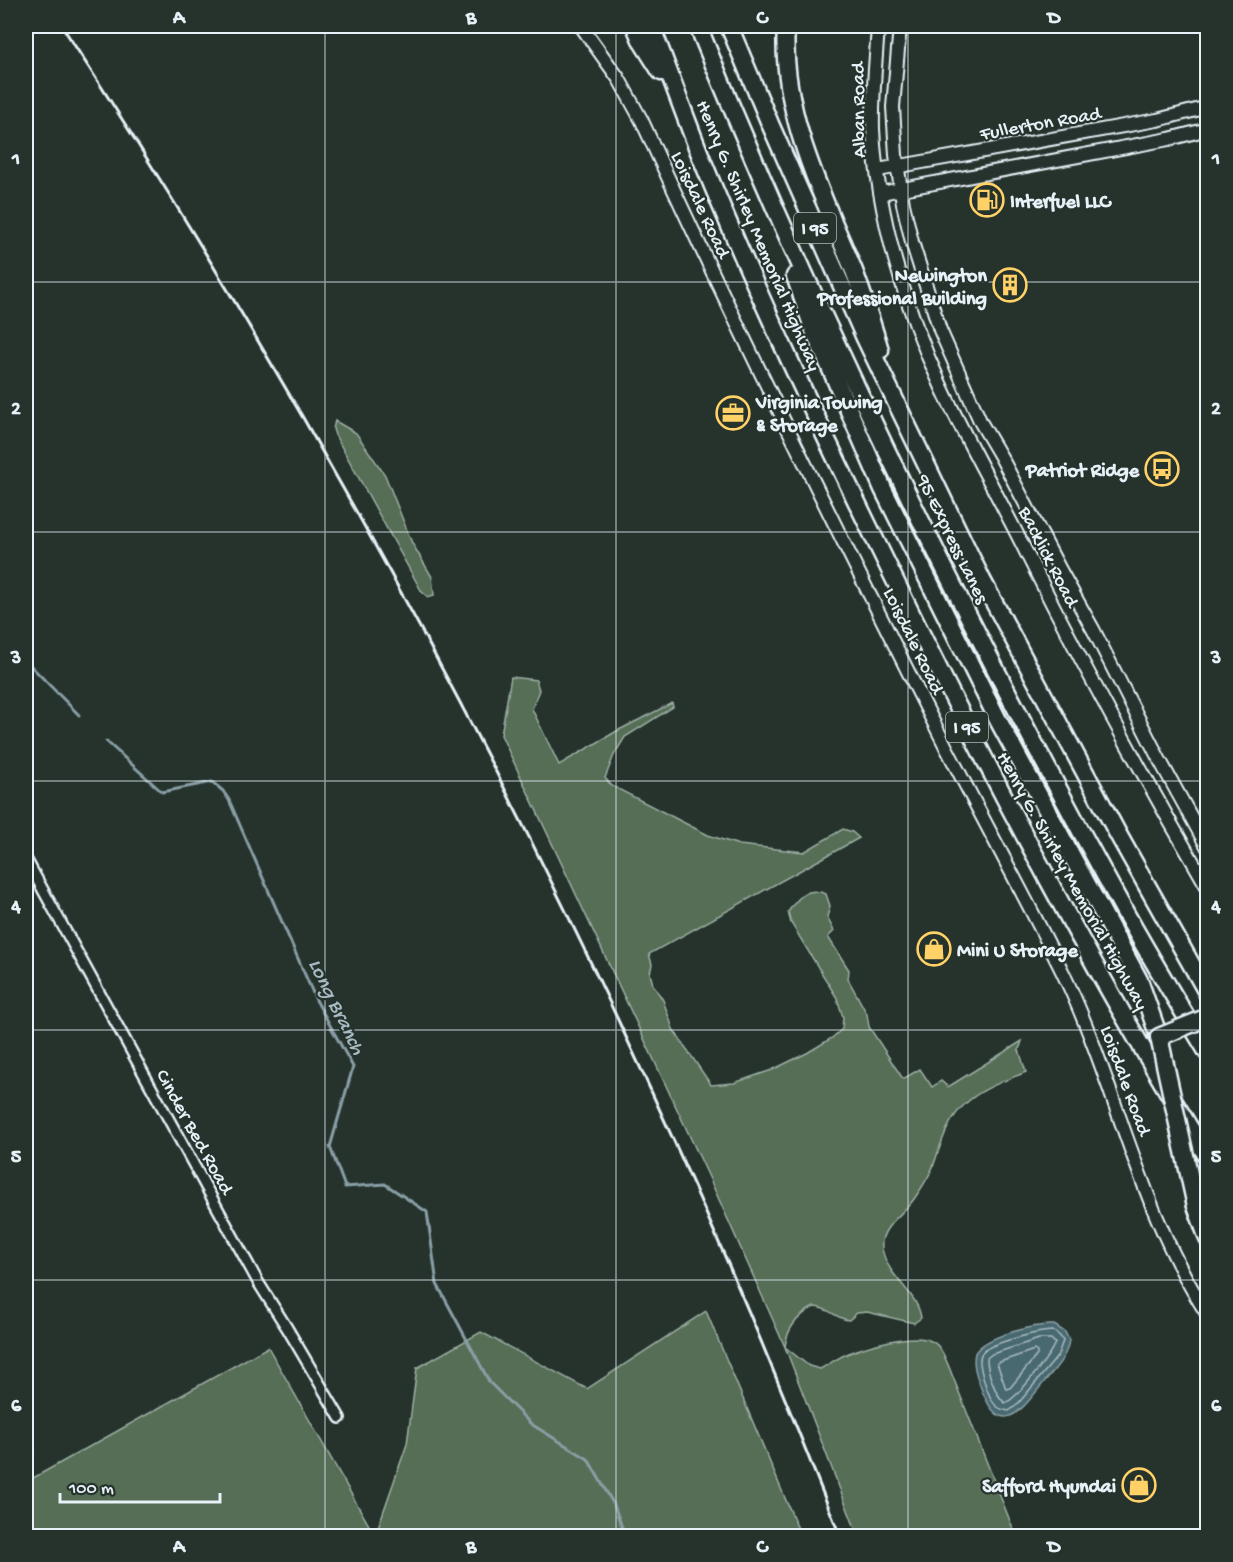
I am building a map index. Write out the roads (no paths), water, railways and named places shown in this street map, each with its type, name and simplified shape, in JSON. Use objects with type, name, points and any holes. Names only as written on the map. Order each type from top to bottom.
[{"type":"highway","points":[[635,26],[642,42],[684,110]]},
{"type":"highway","name":"Henry G. Shirley Memorial Highway","points":[[651,26],[702,159],[794,370],[941,676],[993,778],[1082,942],[1208,1158]]},
{"type":"highway","name":"95 Express Lanes","points":[[698,26],[837,346],[917,511],[1015,706],[1121,905],[1208,1053]]},
{"type":"highway","name":"I 95","points":[[729,26],[817,231],[907,427],[982,580],[1075,756],[1208,994]]},
{"type":"highway","points":[[786,26],[787,68],[803,141],[815,179],[854,273],[907,427]]},
{"type":"highway","points":[[757,166],[813,328],[883,489],[998,720],[1139,980],[1160,1037],[1196,1206],[1208,1239]]},
{"type":"highway","points":[[1160,1037],[1208,1017]]},
{"type":"main road","name":"Loisdale Road","points":[[581,26],[619,79],[637,111],[773,400],[945,745],[1063,972],[1096,1049],[1154,1212],[1182,1274],[1208,1315]]},
{"type":"main road","name":"Alban Road","points":[[878,26],[873,129],[881,193]]},
{"type":"main road","name":"Alban Road","points":[[898,167],[893,107],[900,26]]},
{"type":"main road","name":"Fullerton Road","points":[[878,170],[1157,120],[1208,107]]},
{"type":"main road","name":"Fullerton Road","points":[[881,193],[1170,139],[1208,129]]},
{"type":"main road","name":"Backlick Road","points":[[898,167],[912,242],[931,303],[970,400],[1208,848]]},
{"type":"main road","name":"Backlick Road","points":[[881,193],[900,275],[941,386],[1115,724],[1208,888]]},
{"type":"street","name":"Cinder Bed Road","points":[[26,859],[258,1282],[339,1418]]},
{"type":"water","points":[[1054,1325],[1065,1332],[1069,1340],[1062,1360],[1024,1406],[1016,1413],[1002,1417],[988,1403],[978,1380],[975,1353],[980,1347],[999,1336],[1023,1329]]},
{"type":"waterway","name":"Long Branch","points":[[26,661],[79,715]]},
{"type":"waterway","name":"Long Branch","points":[[106,741],[162,792],[212,782],[223,791],[229,800],[316,1000],[353,1067],[330,1147],[345,1187],[385,1184],[427,1212],[437,1284],[490,1383],[531,1424],[588,1459],[614,1505],[625,1536]]},
{"type":"railway","points":[[62,26],[176,205],[285,388],[390,573],[490,761],[585,951],[675,1144],[760,1339],[840,1536]]},
{"type":"place","name":"Interfuel LLC","points":[[987,200]]},
{"type":"place","name":"Newington Professional Building","points":[[1010,285]]},
{"type":"place","name":"Virginia Towing & Storage","points":[[733,413]]},
{"type":"place","name":"Patriot Ridge","points":[[1162,469]]},
{"type":"place","name":"Mini U Storage","points":[[934,949]]},
{"type":"place","name":"Safford Hyundai","points":[[1139,1485]]}]
